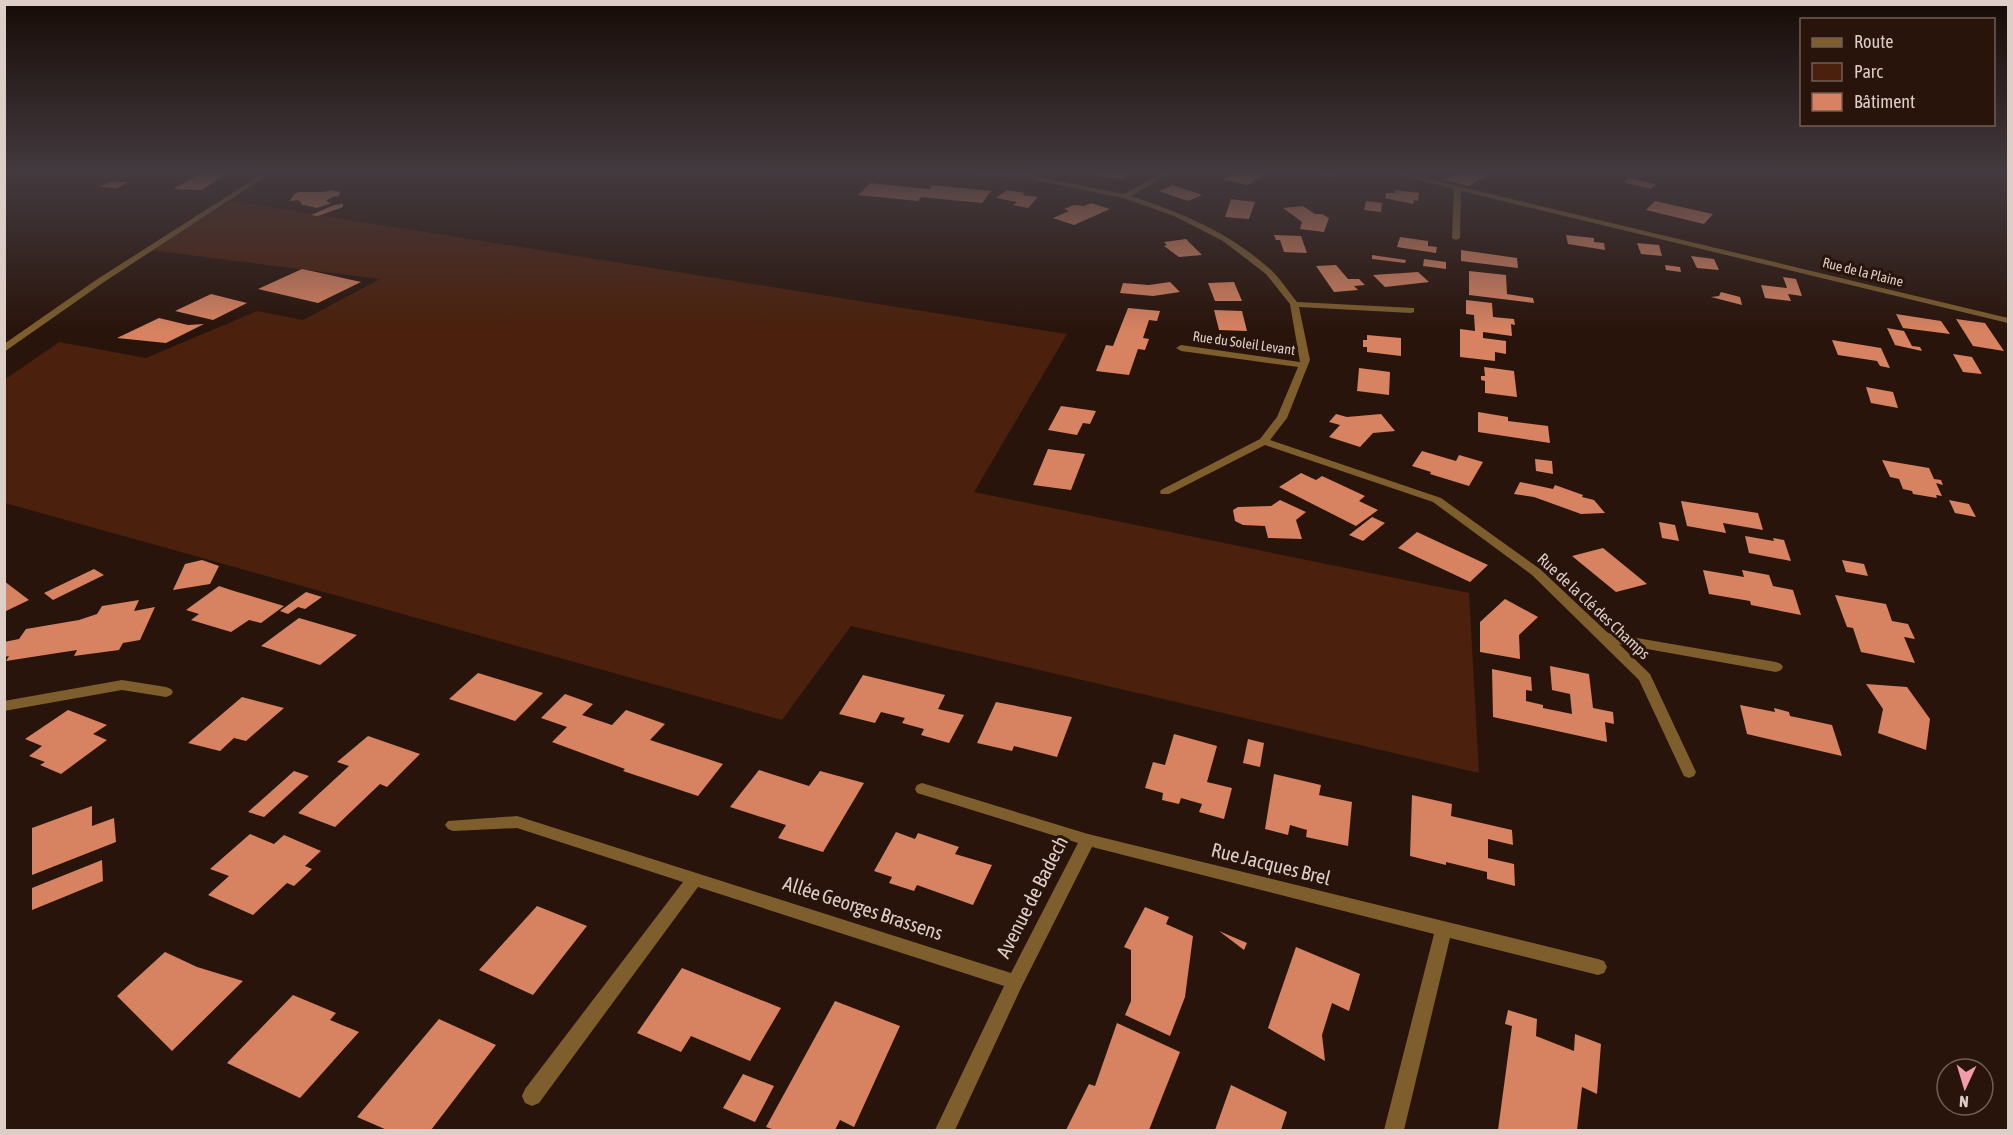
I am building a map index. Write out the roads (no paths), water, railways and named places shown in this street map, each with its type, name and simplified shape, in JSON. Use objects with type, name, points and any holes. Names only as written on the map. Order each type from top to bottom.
[{"type":"street","points":[[4,349],[43,319],[183,226]]},
{"type":"street","name":"Rue du Soleil Levant","points":[[1165,492],[1264,441],[1282,418],[1305,360],[1294,304],[1269,272],[1226,239],[1200,226]]},
{"type":"street","points":[[1456,226],[1456,238]]},
{"type":"street","name":"Rue de la Plaine","points":[[1615,226],[2008,321]]},
{"type":"street","points":[[1294,304],[1411,310]]},
{"type":"street","name":"Rue du Soleil Levant","points":[[1181,348],[1303,365]]},
{"type":"street","name":"Rue de la Clé des Champs","points":[[1264,441],[1437,500],[1536,572],[1645,677],[1689,772]]},
{"type":"street","points":[[1604,637],[1776,667]]},
{"type":"street","points":[[4,706],[122,685],[166,692]]},
{"type":"street","name":"Avenue de Badech","points":[[922,789],[1088,840],[1015,981],[945,1131]]},
{"type":"street","name":"Allée Georges Brassens","points":[[453,825],[517,822],[1015,981]]},
{"type":"street","name":"Rue Jacques Brel","points":[[1088,840],[1598,967]]},
{"type":"street","points":[[532,1096],[696,878]]},
{"type":"street","points":[[1394,1131],[1444,929]]}]
